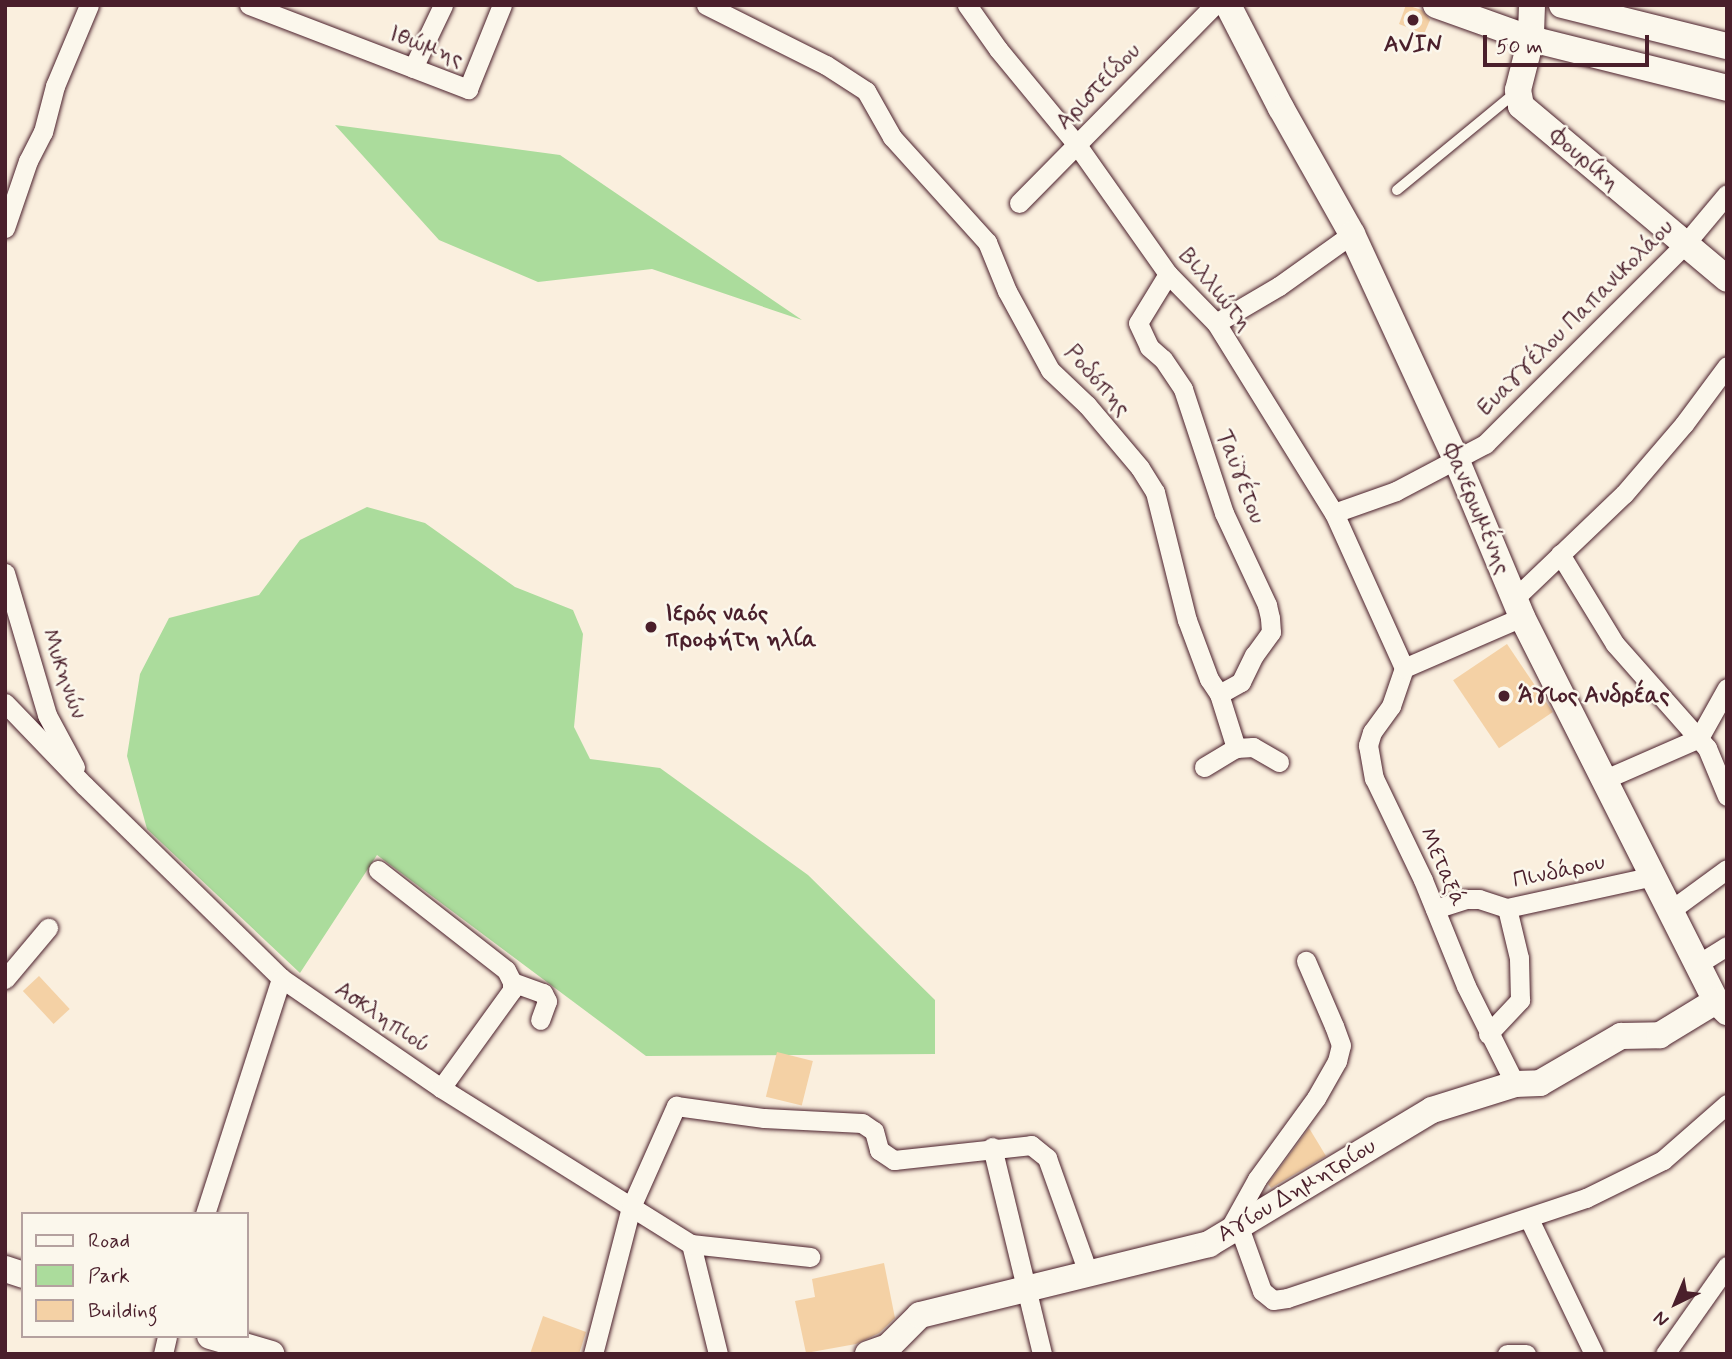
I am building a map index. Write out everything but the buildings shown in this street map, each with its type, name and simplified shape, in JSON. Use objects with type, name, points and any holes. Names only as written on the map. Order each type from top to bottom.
[{"type":"main road","name":"Φανερωμένης","points":[[1228,5],[1281,108],[1352,234],[1456,459],[1518,608],[1721,1006]]},
{"type":"main road","points":[[1436,5],[1531,39],[1727,88]]},
{"type":"main road","points":[[1518,90],[1531,39],[1532,5]]},
{"type":"main road","points":[[1562,5],[1727,46]]},
{"type":"main road","name":"Φουρίκη","points":[[1518,90],[1521,106],[1727,279]]},
{"type":"main road","name":"Αγίου Δημητρίου","points":[[868,1354],[888,1346],[920,1315],[1209,1244],[1432,1110],[1515,1084],[1540,1083],[1621,1037],[1660,1035],[1721,1006]]},
{"type":"main road","points":[[217,1338],[271,1354]]},
{"type":"street","points":[[5,228],[28,161],[43,132],[55,86],[89,5]]},
{"type":"street","name":"Ιθώμης","points":[[249,5],[281,11],[468,89],[502,5]]},
{"type":"street","points":[[413,68],[443,5]]},
{"type":"street","name":"Βιλλιώτη","points":[[967,5],[998,49],[1077,145],[1168,274],[1216,323],[1334,513],[1404,668]]},
{"type":"street","name":"Αριστείδου","points":[[1019,203],[1213,5]]},
{"type":"street","name":"Ροδόπης","points":[[718,8],[826,65],[866,91],[892,137],[987,242],[1007,291],[1050,370],[1087,405],[1140,468],[1154,492],[1187,620],[1209,679],[1219,694],[1236,748]]},
{"type":"street","name":"Ευαγγέλου Παπανικολάου","points":[[1334,513],[1396,491],[1486,444],[1685,244],[1727,194]]},
{"type":"street","points":[[1216,323],[1279,286],[1352,234]]},
{"type":"street","name":"Ταϋγέτου","points":[[1168,274],[1138,323],[1149,347],[1163,359],[1183,389],[1224,513],[1267,605],[1270,618],[1270,632],[1254,655],[1241,682],[1219,694]]},
{"type":"street","points":[[1404,668],[1518,608],[1560,554],[1624,494],[1684,424],[1727,366]]},
{"type":"street","points":[[1560,554],[1615,644],[1662,701],[1707,748],[1727,796]]},
{"type":"street","name":"Μυκηνών","points":[[5,573],[47,715],[85,786]]},
{"type":"street","name":"Μεταξά","points":[[1404,668],[1391,706],[1372,732],[1368,745],[1374,778],[1435,909],[1488,1034],[1515,1084]]},
{"type":"street","points":[[1604,780],[1699,738],[1727,688]]},
{"type":"street","name":"Ασκληπιού","points":[[5,702],[85,786],[281,978],[441,1088],[691,1244]]},
{"type":"street","points":[[1204,767],[1236,748],[1253,747],[1279,762]]},
{"type":"street","points":[[1671,910],[1727,869]]},
{"type":"street","points":[[378,870],[506,970],[512,982],[512,990],[441,1088]]},
{"type":"street","name":"Πινδάρου","points":[[1435,909],[1465,900],[1479,899],[1507,908],[1654,876]]},
{"type":"street","points":[[1488,1034],[1520,1000],[1519,958],[1507,908]]},
{"type":"street","points":[[5,979],[48,928]]},
{"type":"street","points":[[1698,964],[1727,946]]},
{"type":"street","points":[[1306,961],[1338,1035],[1340,1045],[1337,1061],[1316,1098],[1257,1180],[1233,1230],[1262,1291],[1272,1300],[1321,1289],[1586,1198],[1663,1160],[1727,1104]]},
{"type":"street","points":[[206,1212],[281,978]]},
{"type":"street","points":[[512,982],[543,993],[547,1001],[540,1020]]},
{"type":"street","points":[[593,1354],[631,1207],[676,1106],[764,1118],[862,1123],[874,1131],[879,1150],[894,1160],[992,1147],[1031,1145],[1047,1158],[1088,1275]]},
{"type":"street","points":[[992,1147],[1042,1354]]},
{"type":"street","points":[[1529,1219],[1594,1354]]},
{"type":"street","points":[[718,1354],[691,1244],[810,1256]]},
{"type":"street","points":[[1665,1354],[1727,1266]]},
{"type":"street","points":[[1507,1354],[1526,1354]]},
{"type":"lane","points":[[1397,190],[1518,90]]},
{"type":"green space","points":[[335,125],[560,155],[802,320],[652,269],[538,282],[439,240]]},
{"type":"green space","points":[[367,507],[425,523],[515,587],[573,610],[583,634],[574,727],[590,759],[660,768],[808,875],[935,1000],[935,1054],[646,1056],[377,855],[300,973],[147,829],[127,756],[140,674],[169,618],[259,595],[300,540]]},
{"type":"place","name":"AVIN","points":[[1413,20]]},
{"type":"place","name":"Ιερός ναός προφήτη ηλία","points":[[651,627]]},
{"type":"place","name":"Άγιος Ανδρέας","points":[[1504,696]]}]
